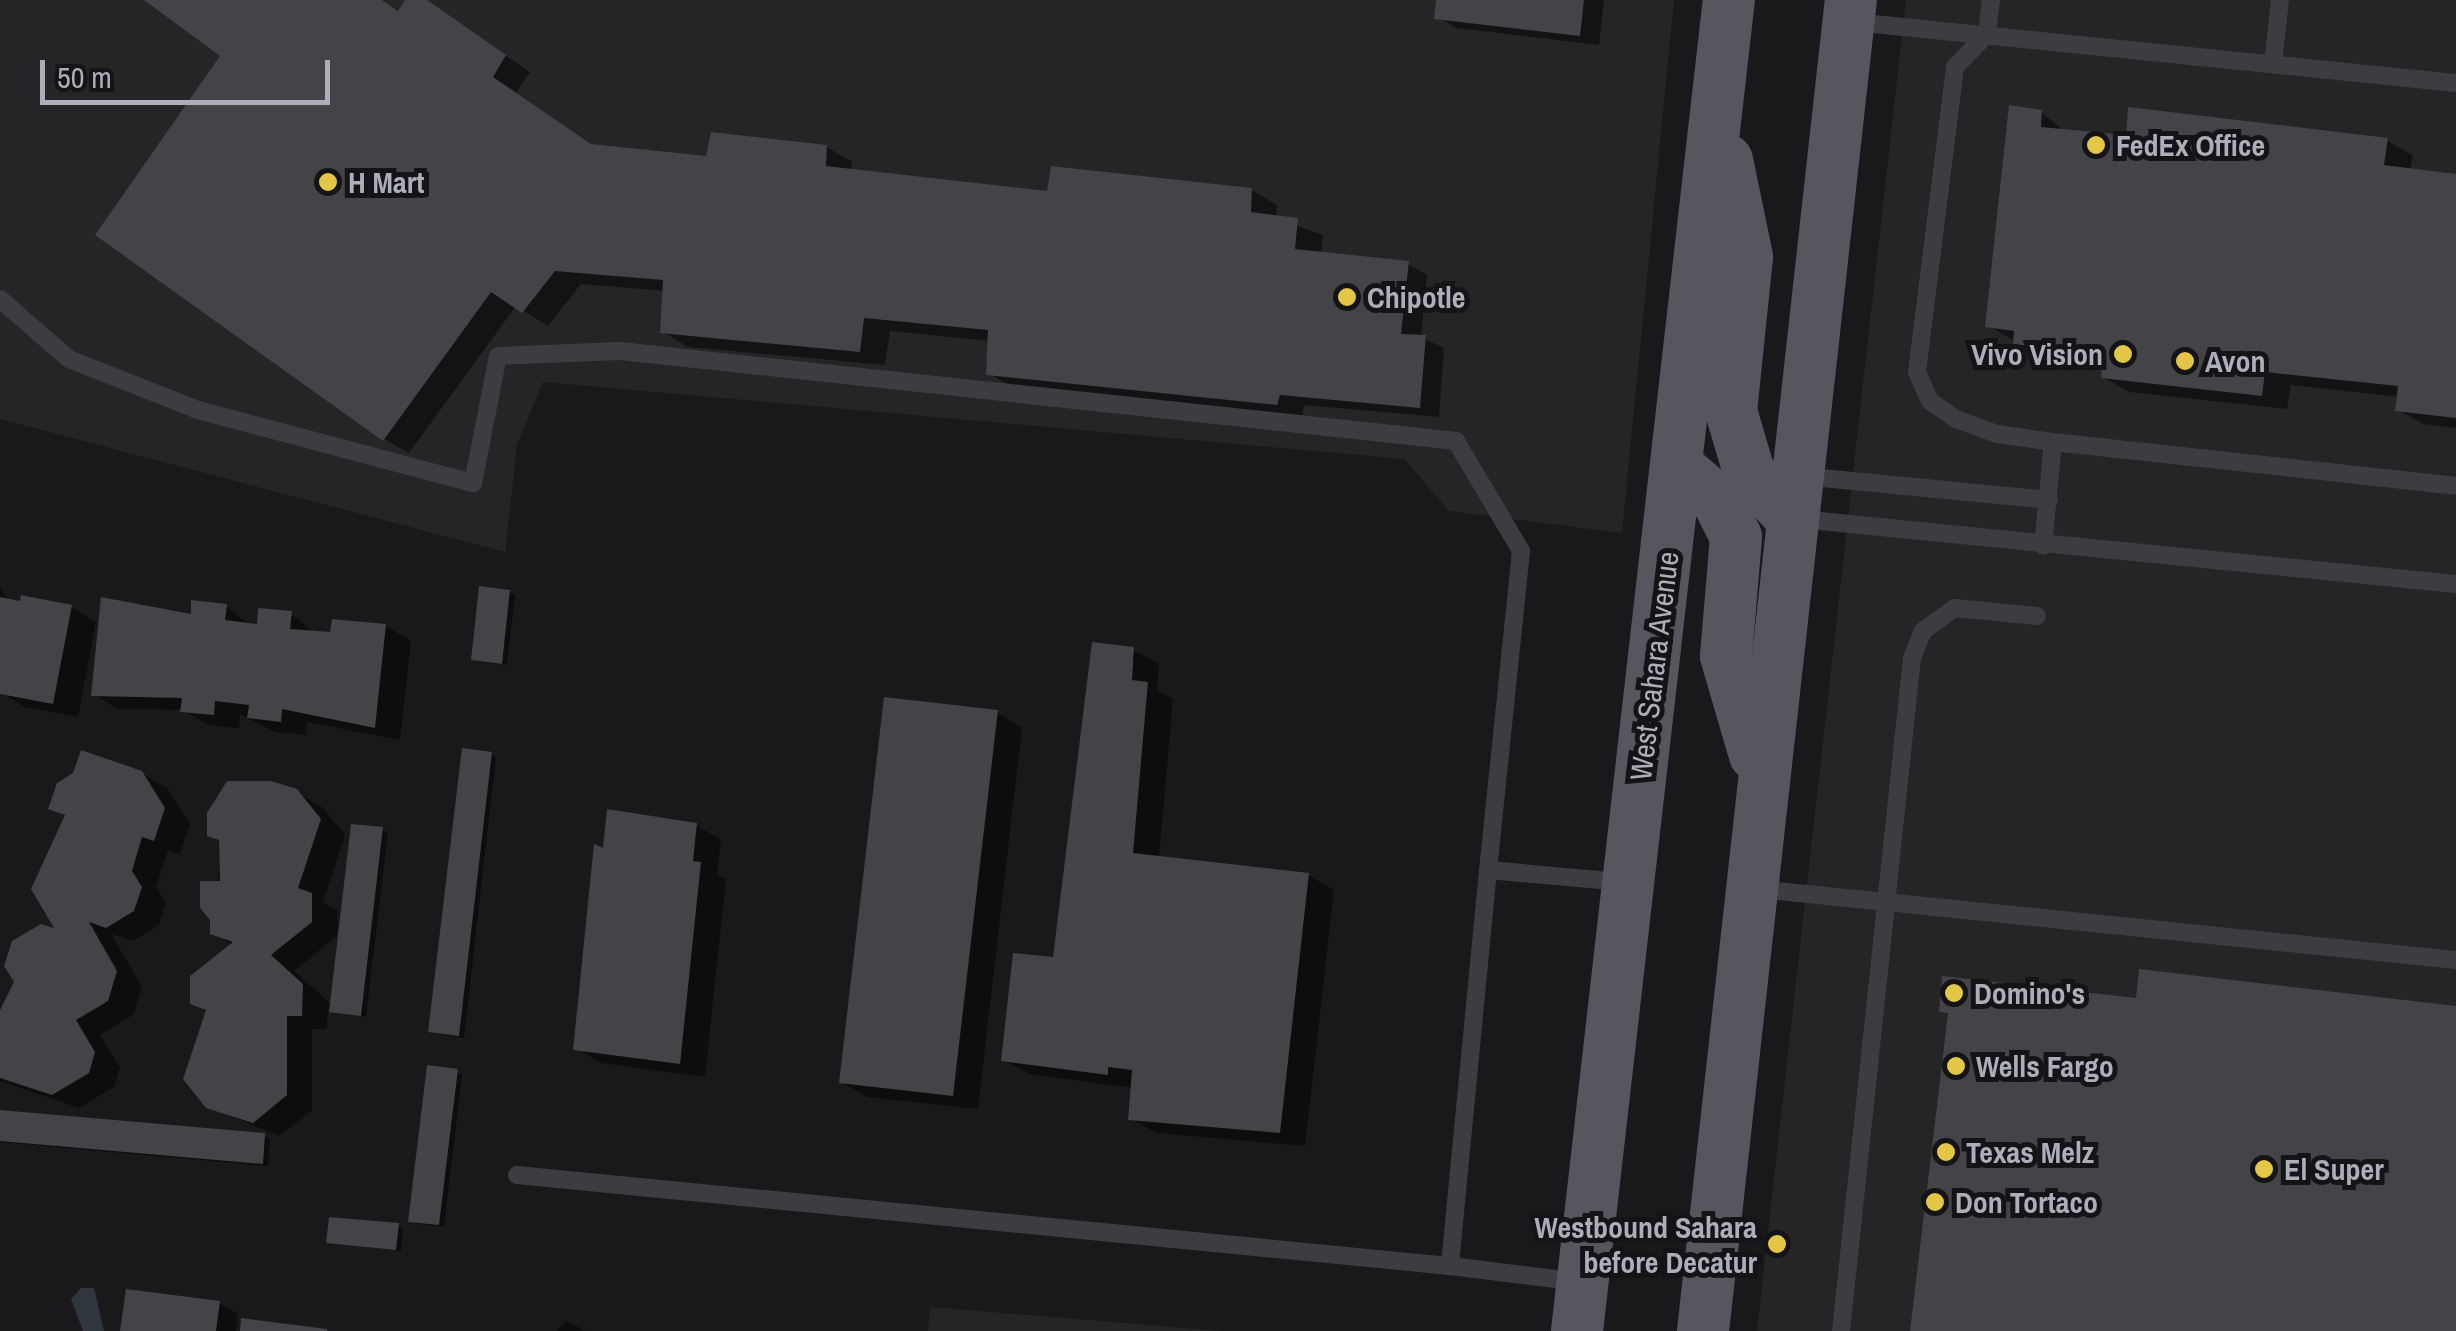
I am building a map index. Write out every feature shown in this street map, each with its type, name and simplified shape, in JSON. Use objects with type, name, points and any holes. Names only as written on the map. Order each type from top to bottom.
[{"type":"main road","name":"West Sahara Avenue","points":[[1580,1307],[1730,0]]},
{"type":"main road","points":[[1704,1331],[1762,776],[1850,10]]},
{"type":"main road","points":[[1718,114],[1746,257],[1731,410],[1749,472],[1794,497]]},
{"type":"main road","points":[[1676,466],[1718,501],[1736,538],[1726,656],[1762,776]]},
{"type":"main road","points":[[1580,1307],[1600,1331]]},
{"type":"lane","points":[[1991,0],[1987,34],[1956,67],[1917,372],[1930,402],[1956,419],[1997,434],[2456,486]]},
{"type":"lane","points":[[2273,64],[2280,0]]},
{"type":"lane","points":[[1850,10],[1987,34],[2456,83]]},
{"type":"lane","points":[[0,299],[70,358],[198,410],[472,482],[498,356],[620,350],[1456,440],[1521,551],[1450,1266]]},
{"type":"lane","points":[[2043,546],[2053,442]]},
{"type":"lane","points":[[1794,497],[2049,500]]},
{"type":"lane","points":[[1794,497],[2043,546],[2456,584]]},
{"type":"lane","points":[[1841,1331],[1912,658],[1924,631],[1955,608],[2037,616]]},
{"type":"lane","points":[[1488,870],[1629,882]]},
{"type":"lane","points":[[1753,889],[2456,960]]},
{"type":"lane","points":[[517,1175],[1450,1266],[1580,1307]]},
{"type":"shaded area","points":[[0,0],[1674,0],[1622,533],[1449,511],[1404,459],[543,382],[517,445],[505,552],[0,419]]},
{"type":"shaded area","points":[[1906,0],[2456,0],[2456,1331],[1757,1331]]},
{"type":"shaded area","points":[[81,1288],[94,1288],[104,1331],[83,1331],[71,1299]]},
{"type":"shaded area","points":[[930,1307],[1221,1331],[928,1331]]},
{"type":"building","points":[[144,0],[382,0],[398,11],[405,0],[427,0],[506,55],[493,77],[591,144],[706,156],[711,132],[827,145],[826,166],[1047,191],[1051,166],[1252,188],[1251,212],[1298,218],[1295,249],[1409,261],[1401,334],[1426,335],[1420,408],[1280,395],[1277,405],[986,375],[988,330],[864,318],[860,352],[660,333],[663,280],[555,271],[522,313],[491,292],[383,441],[95,235],[220,56]]},
{"type":"building","points":[[1436,0],[1584,0],[1580,36],[1434,19]]},
{"type":"building","points":[[2009,105],[2042,110],[2041,127],[2126,135],[2128,107],[2388,138],[2384,165],[2456,174],[2456,418],[2395,411],[2398,386],[2265,372],[2262,396],[2101,378],[2103,355],[2013,344],[2014,331],[1985,327]]},
{"type":"building","points":[[479,586],[510,590],[502,664],[471,660]]},
{"type":"building","points":[[21,595],[72,605],[53,704],[0,694],[0,597],[20,601]]},
{"type":"building","points":[[101,597],[191,614],[191,600],[227,604],[225,620],[257,624],[258,608],[292,611],[290,629],[330,632],[332,619],[386,624],[375,728],[282,709],[281,722],[247,718],[249,705],[215,701],[214,715],[180,712],[182,698],[91,696]]},
{"type":"building","points":[[1092,642],[1134,647],[1132,680],[1148,682],[1133,853],[1309,873],[1280,1133],[1128,1120],[1132,1070],[1108,1067],[1108,1075],[1001,1061],[1013,953],[1053,957]]},
{"type":"building","points":[[884,697],[998,710],[953,1096],[839,1083]]},
{"type":"building","points":[[462,748],[492,752],[459,1036],[428,1032]]},
{"type":"building","points":[[81,750],[142,771],[165,808],[154,841],[142,837],[132,871],[142,887],[134,911],[106,928],[89,922],[117,971],[108,1001],[76,1020],[95,1052],[89,1073],[52,1095],[0,1078],[0,1010],[14,982],[4,966],[12,941],[41,924],[54,928],[31,889],[65,815],[48,809],[57,783],[73,773]]},
{"type":"building","points":[[227,781],[271,781],[297,789],[321,819],[298,888],[312,893],[312,922],[271,955],[303,984],[302,1016],[287,1016],[287,1095],[253,1123],[206,1108],[183,1079],[206,1010],[190,1004],[190,976],[233,942],[210,934],[210,920],[200,908],[200,881],[220,881],[219,840],[207,836],[207,813]]},
{"type":"building","points":[[607,809],[697,823],[693,861],[701,862],[680,1064],[573,1050],[594,844],[603,848]]},
{"type":"building","points":[[351,824],[383,827],[361,1016],[329,1012]]},
{"type":"building","name":"El Super","points":[[2139,969],[2456,1006],[2456,1331],[1910,1331],[1948,1013],[1939,1012],[1942,976],[2136,998]]},
{"type":"building","points":[[427,1065],[458,1069],[439,1225],[408,1222]]},
{"type":"building","points":[[0,1110],[265,1133],[263,1164],[0,1141]]},
{"type":"building","points":[[329,1217],[399,1223],[396,1250],[326,1243]]},
{"type":"building","points":[[126,1289],[220,1301],[216,1331],[120,1331]]},
{"type":"building","points":[[241,1318],[327,1329],[327,1331],[240,1331]]},
{"type":"place","name":"FedEx Office","points":[[2096,145]]},
{"type":"place","name":"H Mart","points":[[328,182]]},
{"type":"place","name":"Chipotle","points":[[1347,297]]},
{"type":"place","name":"Vivo Vision","points":[[2123,354]]},
{"type":"place","name":"Avon","points":[[2185,361]]},
{"type":"place","name":"Domino's","points":[[1954,993]]},
{"type":"place","name":"Wells Fargo","points":[[1956,1066]]},
{"type":"place","name":"Texas Melz","points":[[1946,1152]]},
{"type":"place","name":"El Super","points":[[2264,1169]]},
{"type":"place","name":"Don Tortaco","points":[[1935,1202]]},
{"type":"place","name":"Westbound Sahara before Decatur","points":[[1777,1244]]}]
